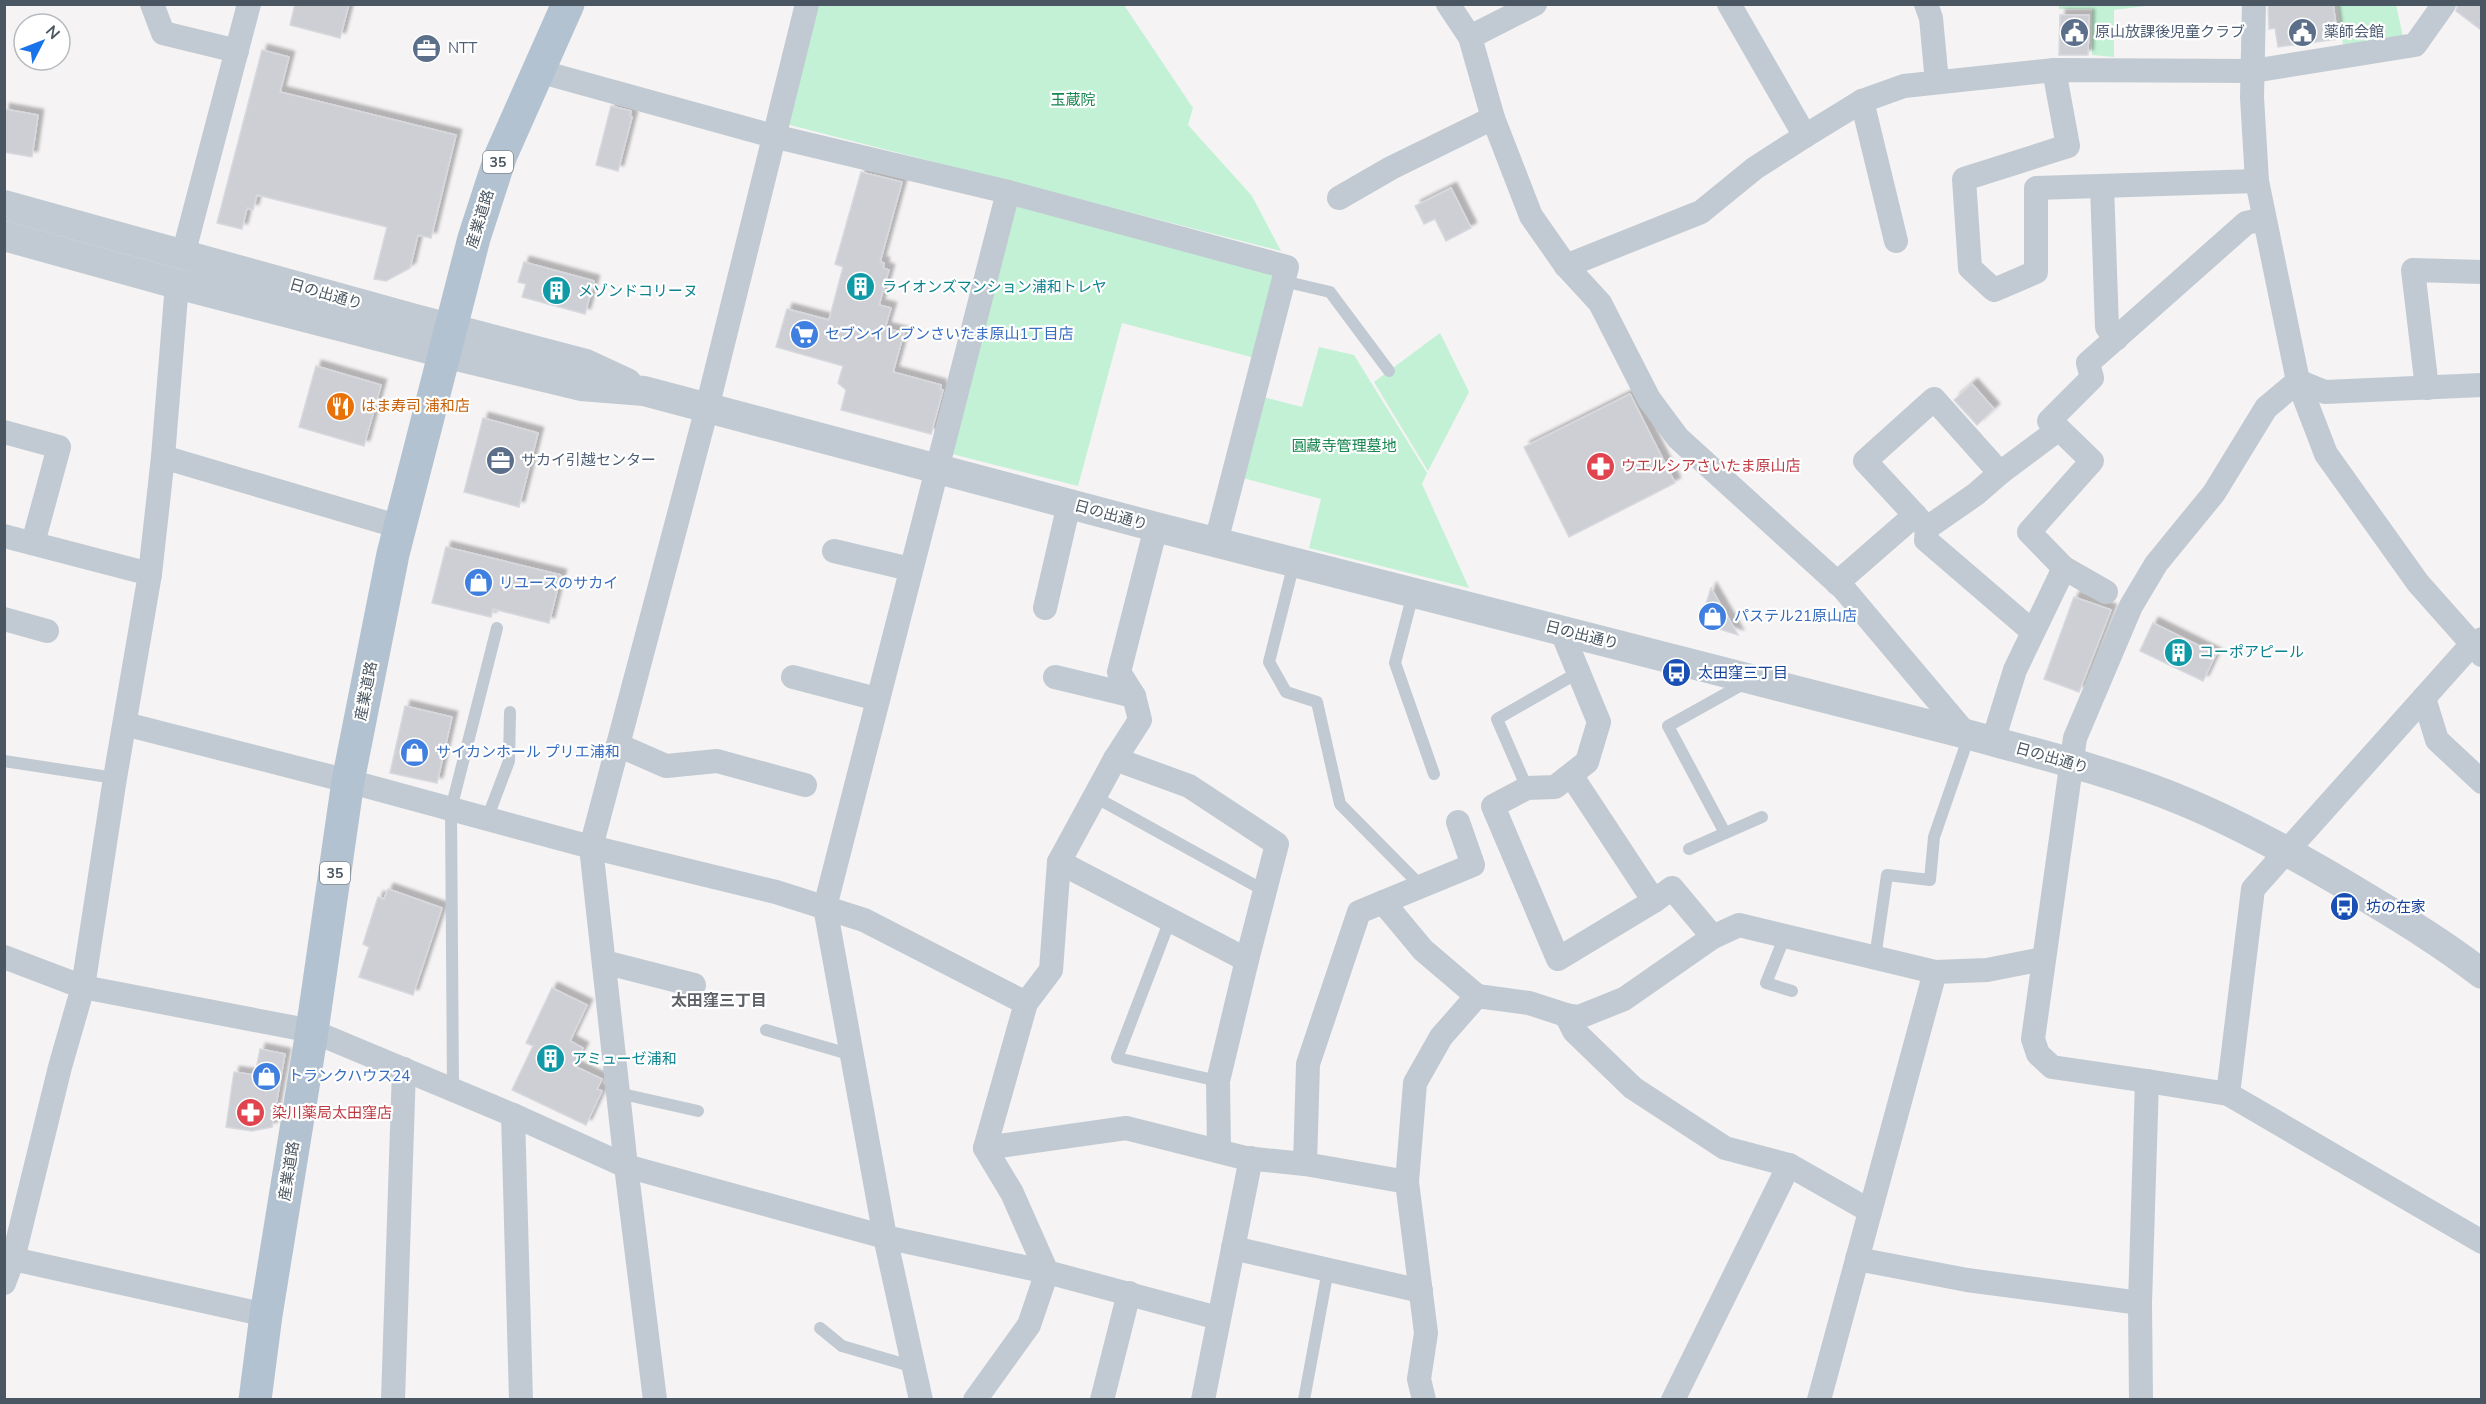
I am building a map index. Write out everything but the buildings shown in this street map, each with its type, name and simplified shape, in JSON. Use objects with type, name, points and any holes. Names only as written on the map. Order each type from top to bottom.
[{"type":"main road","name":"産業道路","points":[[255,1400],[348,781],[400,527],[474,238],[501,155],[568,4]]},
{"type":"street","points":[[152,4],[163,33],[237,51]]},
{"type":"street","points":[[183,255],[249,4]]},
{"type":"street","points":[[655,1400],[591,847],[707,408],[807,4]]},
{"type":"street","points":[[1448,4],[1470,37],[1493,117],[1531,216],[1566,266],[1600,303],[1649,399],[1678,438],[1837,583],[1976,736],[2015,670],[2064,568]]},
{"type":"street","points":[[1470,37],[1535,4]]},
{"type":"street","points":[[1729,4],[1805,136]]},
{"type":"street","points":[[1926,4],[1931,18],[1937,82]]},
{"type":"street","points":[[2228,1094],[2253,889],[2464,652],[2479,647],[2418,583],[2326,454],[2298,381],[2257,182],[2253,71],[2254,4]]},
{"type":"street","points":[[1566,266],[1701,212],[1755,168],[1805,136],[1862,101],[1904,86],[2054,70],[2253,71],[2415,45],[2444,4]]},
{"type":"street","points":[[2054,70],[2068,146],[1964,179],[1970,268],[1994,290],[2036,272],[2036,188],[2257,182]]},
{"type":"street","points":[[538,71],[773,136],[1008,192],[1287,267],[1216,542]]},
{"type":"street","points":[[1862,101],[1896,241]]},
{"type":"street","points":[[1339,198],[1391,168],[1493,117]]},
{"type":"street","points":[[2102,186],[2107,327],[2116,339]]},
{"type":"street","points":[[921,1400],[885,1237],[825,907],[1008,192]]},
{"type":"street","name":"日の出通り","points":[[4,205],[183,255],[447,340]]},
{"type":"street","points":[[2056,430],[2049,421],[2092,378],[2088,363],[2246,224],[2264,219]]},
{"type":"street","name":"日の出通り","points":[[4,236],[177,284],[447,340],[586,364],[644,391],[936,470],[2070,762],[2183,801],[2286,851],[2391,913],[2481,974]]},
{"type":"street","points":[[2427,388],[2414,270],[2481,272]]},
{"type":"street","points":[[4,1283],[60,1066],[83,987],[115,778],[150,574],[163,457],[177,284]]},
{"type":"street","points":[[2298,381],[2325,392],[2481,385]]},
{"type":"street","points":[[2298,381],[2266,408],[2214,493],[2151,572],[2131,606],[2074,738],[2033,1039],[2038,1054],[2052,1067],[2228,1094],[2481,1242]]},
{"type":"street","points":[[2000,473],[1934,399],[1865,461],[1921,521],[1926,540],[2033,632]]},
{"type":"street","points":[[1837,583],[1921,521],[1976,494],[2000,473],[2060,429],[2092,461],[2029,532],[2064,568],[2106,592]]},
{"type":"street","points":[[4,432],[59,447],[33,543]]},
{"type":"street","points":[[163,457],[400,527]]},
{"type":"street","points":[[1045,608],[1069,504]]},
{"type":"street","points":[[975,1400],[1029,1325],[1047,1272],[1012,1193],[985,1148],[1026,1003],[1051,970],[1059,862],[1140,720],[1134,696],[1119,672],[1156,527]]},
{"type":"street","points":[[5,541],[33,543],[150,574]]},
{"type":"street","points":[[834,551],[910,569]]},
{"type":"street","points":[[4,619],[47,631]]},
{"type":"street","points":[[1561,630],[1599,722],[1587,762],[1555,787],[1527,788],[1493,806],[1558,958],[1672,888],[1713,937]]},
{"type":"street","points":[[793,677],[877,699]]},
{"type":"street","points":[[1055,677],[1134,696]]},
{"type":"street","points":[[2424,698],[2437,740],[2481,782]]},
{"type":"street","points":[[124,724],[348,781],[591,847],[776,892],[825,907],[864,921],[1026,1003]]},
{"type":"street","points":[[618,745],[666,766],[717,760],[805,785]]},
{"type":"street","points":[[1116,759],[1189,786],[1277,844],[1218,1081],[1219,1150]]},
{"type":"street","points":[[1571,775],[1654,901]]},
{"type":"street","points":[[1305,1164],[1308,1064],[1359,912],[1473,865],[1458,822]]},
{"type":"street","points":[[1059,862],[1247,960]]},
{"type":"street","points":[[1383,902],[1423,950],[1477,996],[1530,1003],[1579,1017],[1624,999],[1713,937],[1739,925],[1935,972],[1987,970],[2043,958]]},
{"type":"street","points":[[4,957],[83,987],[312,1031],[513,1115],[627,1166],[885,1237],[1047,1272],[1218,1318]]},
{"type":"street","points":[[603,962],[694,985]]},
{"type":"street","points":[[1819,1400],[1935,972]]},
{"type":"street","points":[[1424,1400],[1419,1379],[1426,1333],[1407,1182],[1415,1083],[1441,1037],[1477,996]]},
{"type":"street","points":[[1566,1015],[1574,1031],[1642,1094],[1725,1148],[1789,1165],[1870,1211]]},
{"type":"street","points":[[393,1400],[404,1069]]},
{"type":"street","points":[[2141,1400],[2140,1303],[2147,1081]]},
{"type":"street","points":[[513,1115],[521,1400]]},
{"type":"street","points":[[985,1148],[1126,1128],[1251,1158],[1305,1164],[1407,1182]]},
{"type":"street","points":[[1203,1400],[1251,1158]]},
{"type":"street","points":[[1673,1400],[1789,1165]]},
{"type":"street","points":[[1233,1248],[1421,1290]]},
{"type":"street","points":[[9,1258],[266,1315]]},
{"type":"street","points":[[1857,1259],[1967,1280],[2140,1303]]},
{"type":"street","points":[[1102,1400],[1129,1293]]},
{"type":"lane","points":[[1283,281],[1330,292],[1389,370]]},
{"type":"lane","points":[[1294,561],[1269,662],[1286,692],[1317,702],[1341,804],[1421,886]]},
{"type":"lane","points":[[1414,593],[1395,663],[1434,774]]},
{"type":"lane","points":[[453,1090],[451,809],[496,628]]},
{"type":"lane","points":[[1527,788],[1497,719],[1579,672]]},
{"type":"lane","points":[[1725,833],[1668,726],[1752,679]]},
{"type":"lane","points":[[487,819],[509,761],[510,712]]},
{"type":"lane","points":[[1875,958],[1887,875],[1930,880],[1934,837],[1976,736]]},
{"type":"lane","points":[[4,761],[115,778]]},
{"type":"lane","points":[[1095,797],[1265,891]]},
{"type":"lane","points":[[1689,849],[1762,817]]},
{"type":"lane","points":[[1170,921],[1117,1058],[1218,1081]]},
{"type":"lane","points":[[1785,936],[1766,983],[1792,991]]},
{"type":"lane","points":[[766,1030],[852,1055]]},
{"type":"lane","points":[[618,1093],[698,1111]]},
{"type":"lane","points":[[1304,1400],[1328,1270]]},
{"type":"lane","points":[[820,1328],[842,1346],[914,1367]]},
{"type":"green space","points":[[2153,4],[2114,10],[2114,57],[2092,55],[2092,9],[2059,9],[2059,5]]},
{"type":"green space","name":"玉蔵院","points":[[816,5],[1124,5],[1193,108],[1188,125],[1252,196],[1281,251],[786,124]]},
{"type":"green space","points":[[2338,5],[2396,5],[2403,37],[2343,45]]},
{"type":"green space","points":[[1015,200],[1276,274],[1255,358],[1122,323],[1078,486],[948,453]]},
{"type":"green space","points":[[1440,333],[1469,392],[1428,471],[1374,382]]},
{"type":"green space","name":"圓藏寺管理墓地","points":[[1319,347],[1354,355],[1427,473],[1422,484],[1469,588],[1309,548],[1321,499],[1243,478],[1263,397],[1302,407]]},
{"type":"place","name":"原山放課後児童クラブ","points":[[2074,32]]},
{"type":"place","name":"薬師会館","points":[[2303,32]]},
{"type":"place","name":"NTT","points":[[427,48]]},
{"type":"place","name":"ライオンズマンション浦和トレヤ","points":[[861,287]]},
{"type":"place","name":"メゾンドコリーヌ","points":[[557,291]]},
{"type":"place","name":"セブンイレブンさいたま原山1丁目店","points":[[804,334]]},
{"type":"place","name":"はま寿司 浦和店","points":[[340,406]]},
{"type":"place","name":"サカイ引越センター","points":[[500,460]]},
{"type":"place","name":"ウエルシアさいたま原山店","points":[[1600,466]]},
{"type":"place","name":"リユースのサカイ","points":[[478,583]]},
{"type":"place","name":"パステル21原山店","points":[[1713,616]]},
{"type":"place","name":"コーポアピール","points":[[2178,652]]},
{"type":"place","name":"太田窪三丁目","points":[[1677,673]]},
{"type":"place","name":"サイカンホール プリエ浦和","points":[[415,752]]},
{"type":"place","name":"坊の在家","points":[[2345,907]]},
{"type":"place","name":"アミューゼ浦和","points":[[551,1059]]},
{"type":"place","name":"トランクハウス24","points":[[267,1076]]},
{"type":"place","name":"染川薬局太田窪店","points":[[251,1113]]},
{"type":"district","name":"太田窪三丁目","points":[[719,1000]]}]
